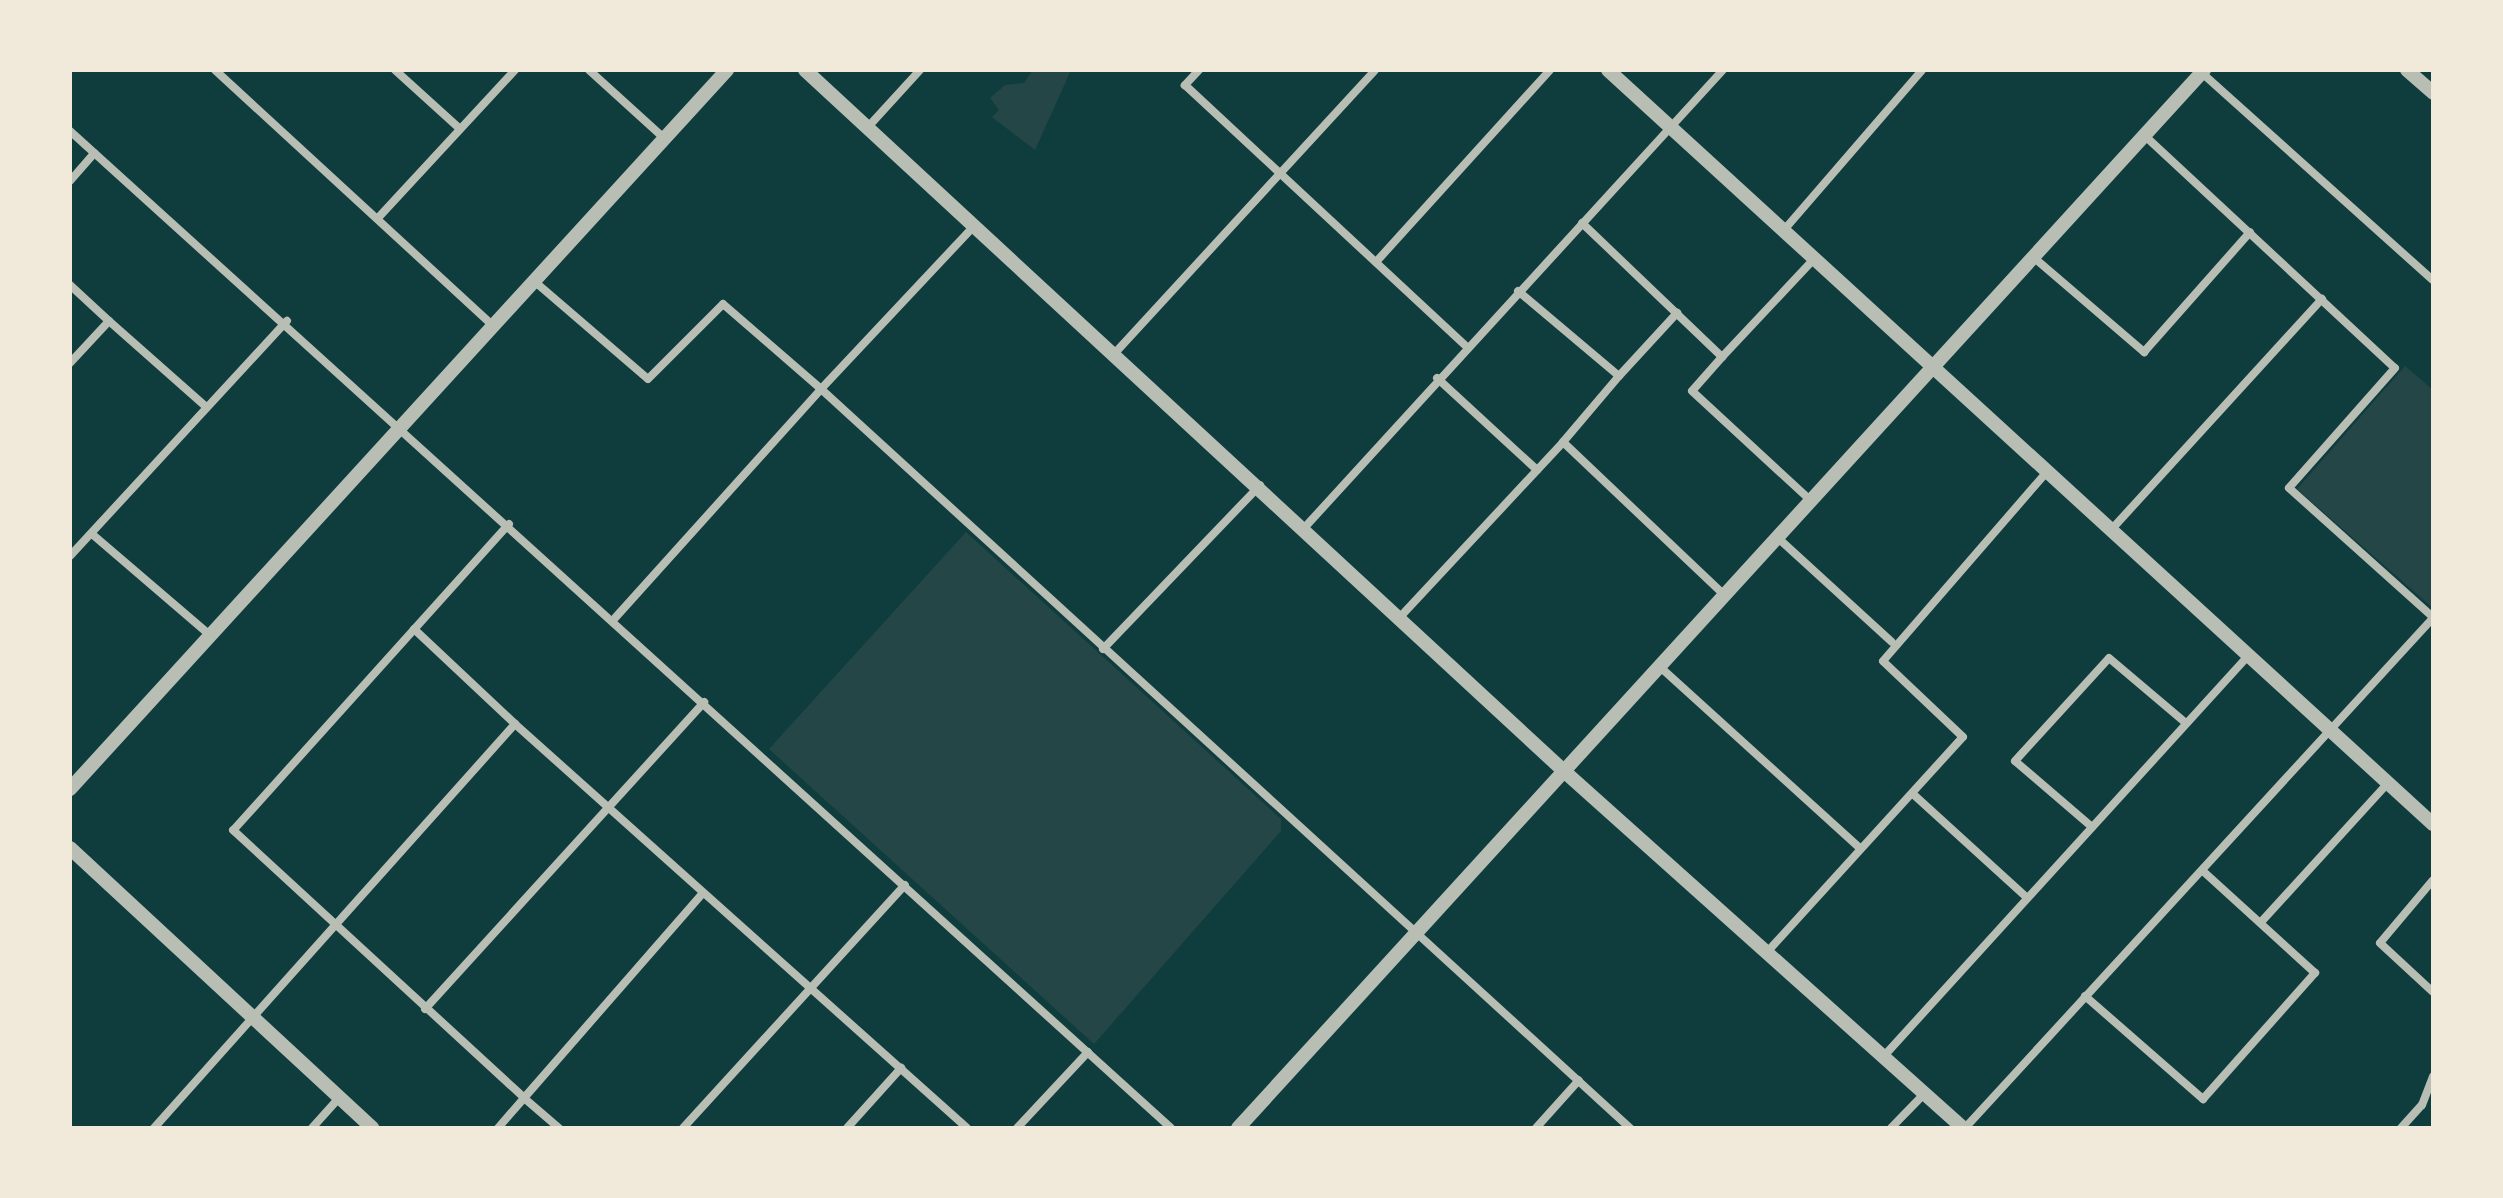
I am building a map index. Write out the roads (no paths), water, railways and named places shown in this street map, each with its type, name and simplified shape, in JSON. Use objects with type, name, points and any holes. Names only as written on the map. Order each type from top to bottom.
[{"type":"street","points":[[215,70],[492,325]]},
{"type":"street","points":[[395,70],[459,128]]},
{"type":"street","points":[[378,218],[515,70]]},
{"type":"street","points":[[589,70],[665,139]]},
{"type":"street","points":[[70,789],[727,70]]},
{"type":"street","points":[[805,70],[1306,526],[1565,772],[1769,950],[1964,1128],[2433,618],[2289,488],[2395,368],[2144,135]]},
{"type":"street","points":[[868,127],[920,70]]},
{"type":"street","points":[[1199,70],[1185,85],[1466,346]]},
{"type":"street","points":[[1115,353],[1374,70]]},
{"type":"street","points":[[1376,262],[1550,70]]},
{"type":"street","points":[[1608,70],[2433,824]]},
{"type":"street","points":[[1306,526],[1466,346],[1723,70]]},
{"type":"street","points":[[1784,230],[1922,70]]},
{"type":"street","points":[[2407,70],[2433,93]]},
{"type":"street","points":[[1238,1128],[1412,934],[1565,772],[1778,538],[1930,366],[2203,71],[2433,280]]},
{"type":"street","points":[[70,131],[402,425],[1171,1128]]},
{"type":"street","points":[[70,181],[94,153]]},
{"type":"street","points":[[1582,223],[1722,357]]},
{"type":"street","points":[[615,618],[821,389],[974,226]]},
{"type":"street","points":[[2032,256],[2144,352],[2250,232]]},
{"type":"street","points":[[1810,500],[1692,391],[1814,259]]},
{"type":"street","points":[[534,281],[648,379],[723,304],[821,389],[1412,934],[1630,1128]]},
{"type":"street","points":[[70,285],[205,406]]},
{"type":"street","points":[[1518,291],[1619,376]]},
{"type":"street","points":[[2110,531],[2322,299]]},
{"type":"street","points":[[1401,616],[1563,442],[1677,313]]},
{"type":"street","points":[[70,363],[109,321]]},
{"type":"street","points":[[70,556],[205,406],[287,321]]},
{"type":"street","points":[[1437,378],[1537,470]]},
{"type":"street","points":[[1563,442],[1725,596]]},
{"type":"street","points":[[1769,950],[1963,737],[1883,661],[1892,642],[2047,472]]},
{"type":"street","points":[[1103,649],[1260,485]]},
{"type":"street","points":[[509,524],[233,830],[336,928],[559,1128]]},
{"type":"street","points":[[92,534],[210,635]]},
{"type":"street","points":[[1778,538],[1892,642]]},
{"type":"street","points":[[414,629],[604,806],[812,986],[967,1128]]},
{"type":"street","points":[[1884,1056],[2025,896],[2248,656]]},
{"type":"street","points":[[2092,827],[2015,761],[2109,658],[2186,723]]},
{"type":"street","points":[[1659,666],[1860,848]]},
{"type":"street","points":[[425,1009],[604,806],[704,702]]},
{"type":"street","points":[[154,1128],[255,1020],[515,724]]},
{"type":"street","points":[[2262,921],[2388,783]]},
{"type":"street","points":[[1913,794],[2025,896]]},
{"type":"street","points":[[70,848],[372,1128]]},
{"type":"street","points":[[2085,996],[2203,1099],[2315,973],[2262,921],[2203,871]]},
{"type":"street","points":[[2433,880],[2380,943],[2433,992]]},
{"type":"street","points":[[683,1128],[905,885]]},
{"type":"street","points":[[498,1128],[703,893]]},
{"type":"street","points":[[1017,1128],[1088,1052]]},
{"type":"street","points":[[847,1128],[901,1068]]},
{"type":"street","points":[[2401,1128],[2422,1105],[2433,1076]]},
{"type":"street","points":[[1536,1128],[1579,1080]]},
{"type":"street","points":[[1891,1128],[1925,1093]]},
{"type":"street","points":[[312,1128],[339,1098]]},
{"type":"street","points":[[2422,1105],[2433,1107]]}]
